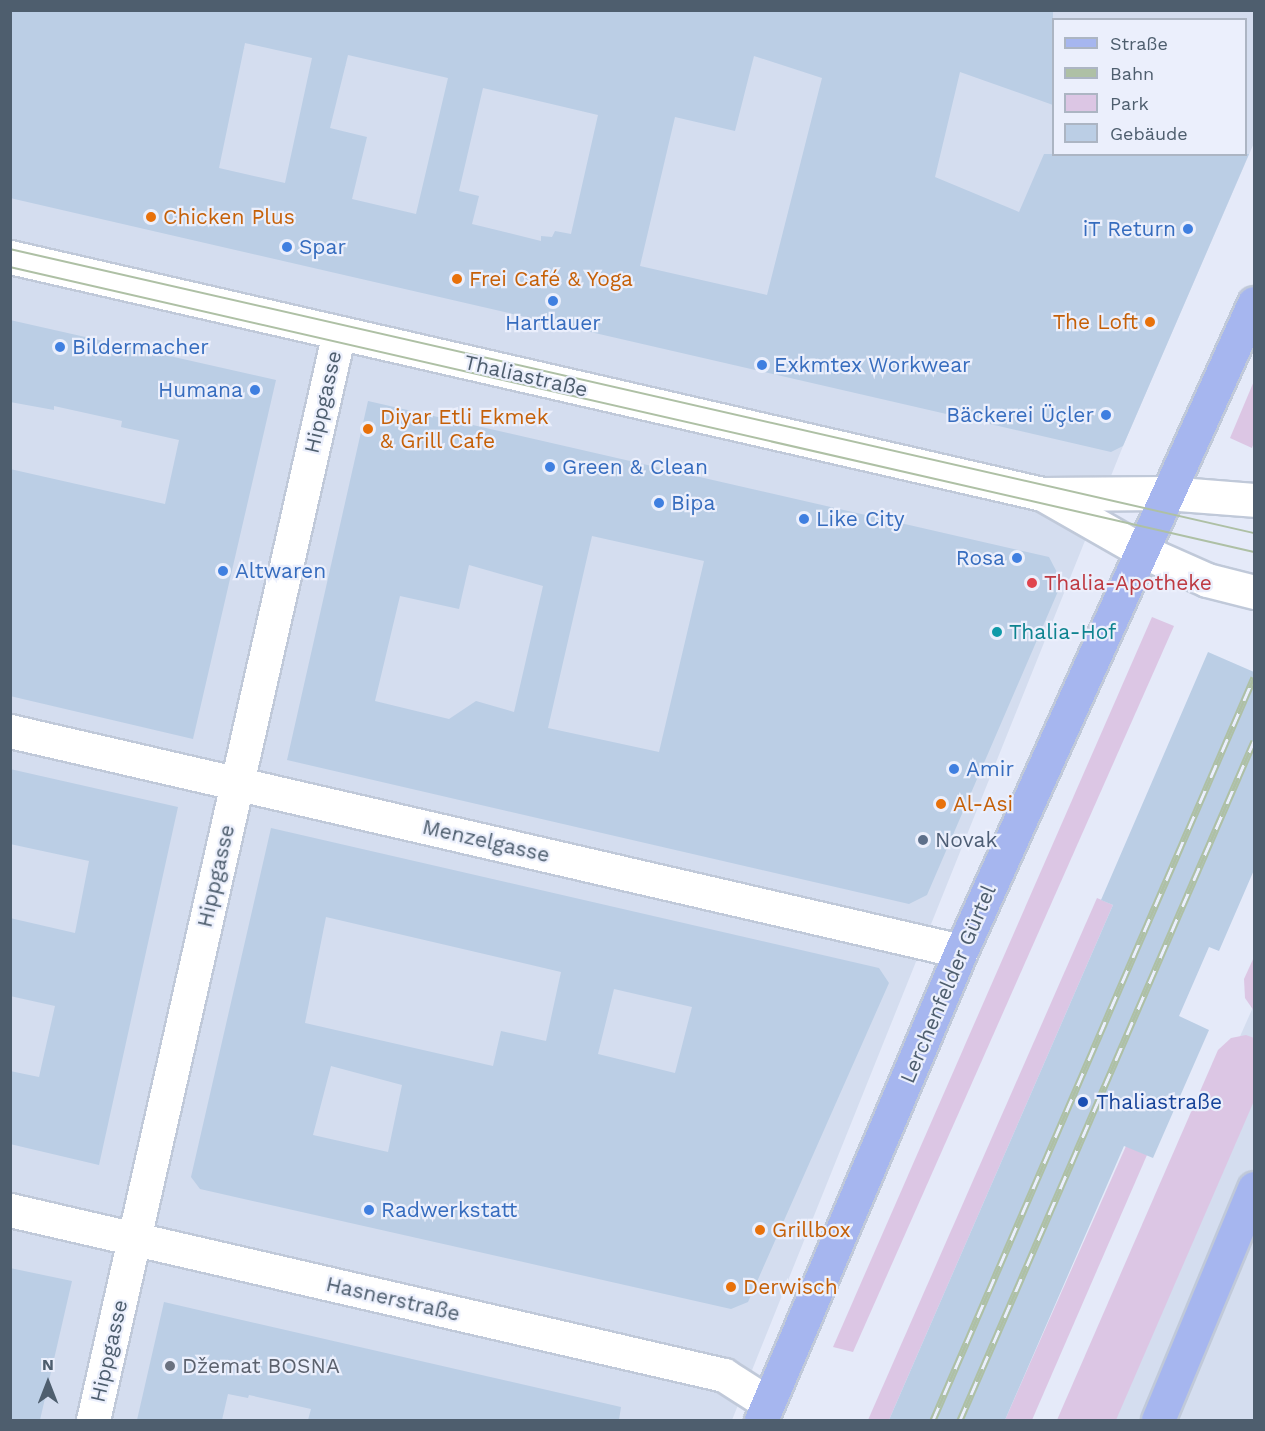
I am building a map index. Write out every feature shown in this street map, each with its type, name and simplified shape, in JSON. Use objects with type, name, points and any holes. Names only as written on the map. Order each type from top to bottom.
[{"type":"main road","name":"Lerchenfelder Gürtel","points":[[764,1412],[961,951],[1254,303]]},
{"type":"main road","points":[[1158,1420],[1254,1188]]},
{"type":"street","name":"Thaliastraße","points":[[10,257],[1042,494]]},
{"type":"street","name":"Hippgasse","points":[[93,1420],[339,332]]},
{"type":"street","points":[[1042,494],[1166,494],[1254,500]]},
{"type":"street","points":[[1042,494],[1142,551],[1207,580],[1254,592]]},
{"type":"street","name":"Menzelgasse","points":[[10,731],[961,951]]},
{"type":"street","name":"Hasnerstraße","points":[[10,1210],[724,1375],[764,1412]]},
{"type":"shaded area","points":[[10,11],[1254,11],[1254,143],[1123,446],[732,1420],[11,1420]]},
{"type":"shaded area","points":[[1254,1005],[1254,1420],[1069,1420]]},
{"type":"green space","points":[[1254,381],[1254,442],[1252,448],[1230,438]]},
{"type":"green space","points":[[1152,617],[1174,626],[853,1352],[833,1347]]},
{"type":"green space","points":[[1097,898],[1113,905],[889,1420],[868,1420]]},
{"type":"green space","points":[[1254,957],[1254,1011],[1245,998],[1244,979]]},
{"type":"green space","points":[[1246,1035],[1254,1038],[1254,1101],[1116,1420],[1057,1420],[1218,1050],[1231,1038]]},
{"type":"green space","points":[[1126,1146],[1147,1155],[1032,1420],[1005,1420]]},
{"type":"building","points":[[10,10],[1053,10],[1052,105],[960,72],[935,177],[1019,212],[1044,154],[1052,154],[1052,156],[1247,156],[1249,154],[1123,446],[1111,452],[10,198]],"holes":[[[245,43],[312,58],[285,183],[219,168]],[[348,55],[448,78],[416,214],[352,199],[367,137],[330,128]],[[754,56],[822,78],[767,295],[640,266],[675,117],[735,131]],[[483,88],[598,115],[571,234],[555,231],[552,237],[541,236],[541,241],[472,224],[479,196],[459,191]]]},
{"type":"building","points":[[10,320],[276,380],[193,739],[10,696],[10,469],[165,504],[179,440],[121,427],[122,421],[54,406],[54,410],[10,402]]},
{"type":"building","points":[[368,401],[1049,557],[1062,582],[927,895],[909,904],[287,760]],"holes":[[[592,536],[704,561],[659,752],[548,728]],[[469,565],[543,586],[514,712],[476,701],[449,719],[375,701],[400,596],[459,609]]]},
{"type":"building","points":[[1208,652],[1254,672],[1254,870],[1219,951],[1209,947],[1179,1016],[1209,1030],[1153,1158],[1124,1146],[1005,1420],[889,1420],[1113,905],[1101,900]]},
{"type":"building","points":[[10,769],[178,807],[99,1165],[10,1144],[10,1071],[39,1077],[55,1006],[10,996],[10,918],[75,933],[89,861],[10,844]]},
{"type":"building","points":[[271,828],[879,968],[889,983],[748,1302],[731,1309],[200,1189],[191,1177]],"holes":[[[326,917],[561,972],[546,1041],[501,1031],[493,1066],[305,1023]],[[614,989],[692,1007],[675,1073],[598,1054]],[[331,1066],[402,1085],[388,1152],[313,1135]]]},
{"type":"building","points":[[10,1268],[72,1281],[40,1420],[10,1420]]},
{"type":"building","points":[[164,1302],[621,1407],[619,1420],[308,1420],[311,1409],[249,1395],[248,1398],[228,1394],[222,1420],[137,1420]]},
{"type":"tram line","points":[[10,249],[1254,533]]},
{"type":"tram line","points":[[10,267],[1254,552]]},
{"type":"railway","points":[[933,1420],[1254,677]]},
{"type":"railway","points":[[960,1420],[1254,741]]},
{"type":"place","name":"Chicken Plus","points":[[151,217]]},
{"type":"place","name":"iT Return","points":[[1188,229]]},
{"type":"place","name":"Spar","points":[[287,247]]},
{"type":"place","name":"Frei Café & Yoga","points":[[457,279]]},
{"type":"place","name":"Hartlauer","points":[[553,301]]},
{"type":"place","name":"The Loft","points":[[1150,322]]},
{"type":"place","name":"Bildermacher","points":[[60,347]]},
{"type":"place","name":"Exkmtex Workwear","points":[[762,365]]},
{"type":"place","name":"Humana","points":[[255,390]]},
{"type":"place","name":"Bäckerei Üçler","points":[[1106,415]]},
{"type":"place","name":"Diyar Etli Ekmek & Grill Cafe","points":[[368,429]]},
{"type":"place","name":"Green & Clean","points":[[550,467]]},
{"type":"place","name":"Bipa","points":[[659,503]]},
{"type":"place","name":"Like City","points":[[804,519]]},
{"type":"place","name":"Rosa","points":[[1017,558]]},
{"type":"place","name":"Altwaren","points":[[223,571]]},
{"type":"place","name":"Thalia-Apotheke","points":[[1032,583]]},
{"type":"place","name":"Thalia-Hof","points":[[997,632]]},
{"type":"place","name":"Amir","points":[[954,769]]},
{"type":"place","name":"Al-Asi","points":[[941,804]]},
{"type":"place","name":"Novak","points":[[923,840]]},
{"type":"place","name":"Thaliastraße","points":[[1083,1102]]},
{"type":"place","name":"Radwerkstatt","points":[[369,1210]]},
{"type":"place","name":"Grillbox","points":[[760,1230]]},
{"type":"place","name":"Derwisch","points":[[731,1287]]},
{"type":"place","name":"Džemat BOSNA","points":[[170,1366]]}]
